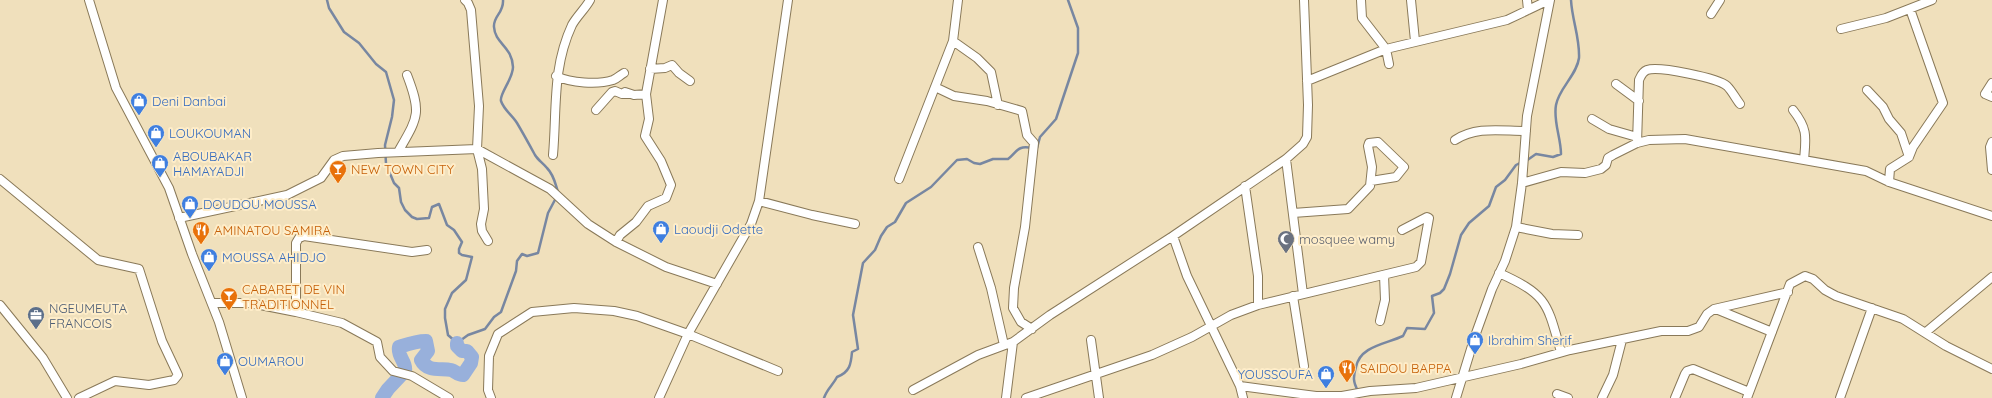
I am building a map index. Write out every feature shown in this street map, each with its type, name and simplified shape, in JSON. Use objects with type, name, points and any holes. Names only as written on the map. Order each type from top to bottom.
[{"type":"street","points":[[89,0],[116,88],[169,188],[179,218],[220,322],[242,398]]},
{"type":"street","points":[[465,0],[471,10],[479,106],[477,149],[482,169],[484,209],[481,224],[482,231],[488,241]]},
{"type":"street","points":[[553,155],[556,76],[562,52],[573,23],[590,0]]},
{"type":"street","points":[[616,242],[620,234],[636,222],[648,206],[666,198],[671,185],[661,161],[645,136],[649,119],[646,94],[663,0]]},
{"type":"street","points":[[659,398],[688,334],[751,224],[759,201],[788,0]]},
{"type":"street","points":[[899,179],[953,41],[958,0]]},
{"type":"street","points":[[913,390],[978,355],[1013,342],[1050,315],[1173,236],[1286,159],[1303,144],[1307,137],[1307,81],[1304,0]]},
{"type":"street","points":[[1361,0],[1362,18],[1386,49],[1389,64]]},
{"type":"street","points":[[1411,0],[1415,41]]},
{"type":"street","points":[[1527,0],[1528,10]]},
{"type":"street","points":[[1307,81],[1386,49],[1507,20],[1550,0]]},
{"type":"street","points":[[1456,398],[1486,306],[1516,227],[1522,183],[1526,131],[1550,0]]},
{"type":"street","points":[[1711,14],[1720,0]]},
{"type":"street","points":[[1841,29],[1886,18],[1932,0]]},
{"type":"street","points":[[1889,182],[1890,169],[1909,156],[1913,147],[1943,103],[1910,9]]},
{"type":"street","points":[[953,41],[977,58],[991,72],[998,105]]},
{"type":"street","points":[[650,69],[665,68],[672,64],[679,74],[690,81]]},
{"type":"street","points":[[1637,140],[1639,80],[1646,70],[1671,69],[1717,80],[1727,86],[1740,104]]},
{"type":"street","points":[[556,76],[563,79],[588,82],[608,81],[624,73]]},
{"type":"street","points":[[396,152],[416,117],[417,103],[407,75]]},
{"type":"street","points":[[608,81],[619,90],[630,94]]},
{"type":"street","points":[[1992,83],[1985,94],[1992,98]]},
{"type":"street","points":[[1616,84],[1639,101]]},
{"type":"street","points":[[935,87],[954,96],[987,101],[1022,111],[1026,136],[1034,143],[1025,227],[1018,256],[1013,308],[1021,322],[1032,329]]},
{"type":"street","points":[[1867,90],[1883,108],[1889,119],[1901,133],[1909,156]]},
{"type":"street","points":[[596,110],[612,92],[615,91],[622,94],[646,94]]},
{"type":"street","points":[[1793,110],[1802,122],[1806,132],[1804,160]]},
{"type":"street","points":[[1592,119],[1609,129],[1637,140],[1685,139],[1866,171],[1889,182],[1992,216]]},
{"type":"street","points":[[1455,140],[1467,133],[1476,131],[1526,131]]},
{"type":"street","points":[[1522,183],[1557,172],[1585,173],[1600,169],[1606,165],[1608,158],[1637,140]]},
{"type":"street","points":[[1293,213],[1348,208],[1370,186],[1372,167],[1368,146],[1369,143],[1378,142],[1404,167],[1396,176],[1371,181]]},
{"type":"street","points":[[1992,142],[1990,147],[1992,170]]},
{"type":"street","points":[[179,218],[287,195],[321,178],[334,160],[343,156],[396,152],[477,149],[550,189],[588,224],[616,242],[666,267],[717,284]]},
{"type":"street","points":[[1286,159],[1303,294]]},
{"type":"street","points":[[0,179],[98,260],[139,269],[152,312],[178,375],[174,380],[150,385],[115,381],[82,398]]},
{"type":"street","points":[[1245,186],[1258,276],[1258,305]]},
{"type":"street","points":[[759,201],[812,215],[855,224]]},
{"type":"street","points":[[1026,398],[1152,355],[1192,337],[1212,325],[1258,305],[1409,270],[1416,267],[1421,262],[1429,218],[1427,217],[1402,230]]},
{"type":"street","points":[[1516,227],[1552,234],[1578,235]]},
{"type":"street","points":[[296,312],[296,243],[299,238],[304,236],[412,252],[427,250]]},
{"type":"street","points":[[1173,236],[1187,276],[1212,325],[1240,386],[1243,398]]},
{"type":"street","points":[[978,247],[991,288],[1004,345]]},
{"type":"street","points":[[1499,274],[1521,283],[1540,297],[1552,319],[1561,352]]},
{"type":"street","points":[[1380,321],[1385,300],[1384,275]]},
{"type":"street","points":[[1675,398],[1685,374],[1687,371],[1693,369],[1748,395],[1790,284],[1805,276],[1813,279],[1831,293],[1904,319],[1946,346],[1992,369]]},
{"type":"street","points":[[1926,332],[1992,277]]},
{"type":"street","points":[[1240,386],[1316,396],[1342,396],[1370,391],[1416,388],[1462,378],[1561,352],[1661,331],[1688,331],[1699,328],[1707,314],[1714,309],[1788,292]]},
{"type":"street","points":[[1293,296],[1304,366]]},
{"type":"street","points":[[212,303],[250,303],[296,312],[342,324],[377,342],[380,357],[393,371],[412,376],[449,398]]},
{"type":"street","points":[[0,305],[43,358],[67,398]]},
{"type":"street","points":[[491,398],[488,390],[489,356],[498,334],[532,312],[574,308],[614,311],[637,316],[688,334],[778,370]]},
{"type":"street","points":[[1840,398],[1872,308]]},
{"type":"street","points":[[1714,309],[1724,311],[1772,332]]},
{"type":"street","points":[[1091,340],[1099,398]]},
{"type":"street","points":[[1602,398],[1613,374],[1622,340]]},
{"type":"street","points":[[1006,398],[1013,342]]},
{"type":"street","points":[[1558,394],[1568,398]]},
{"type":"waterway","points":[[327,0],[329,8],[344,32],[359,43],[376,64],[386,72],[394,100],[392,117],[385,145],[386,164],[394,183],[399,188],[401,202],[405,210],[412,217],[417,219],[429,218],[432,207],[439,204],[447,225],[454,230],[462,242],[459,253],[472,257],[466,280],[452,293],[445,309],[448,335],[457,343],[468,335],[485,329],[494,317],[501,312],[516,271],[517,261],[522,254],[527,256],[538,253],[548,213],[557,196]]},
{"type":"waterway","points":[[503,0],[502,8],[495,20],[494,27],[497,37],[510,54],[513,67],[511,76],[502,94],[501,101],[517,123],[536,157],[551,173],[558,192]]},
{"type":"waterway","points":[[1037,148],[1040,137],[1056,119],[1078,53],[1078,28],[1068,0]]},
{"type":"waterway","points":[[1526,161],[1536,154],[1553,157],[1561,154],[1556,123],[1556,105],[1561,93],[1578,64],[1579,58],[1571,0]]},
{"type":"waterway","points":[[824,398],[837,377],[845,373],[849,367],[852,352],[858,349],[853,315],[863,263],[875,250],[881,236],[887,227],[895,222],[906,203],[931,187],[957,160],[967,159],[974,163],[980,164],[993,159],[1008,159],[1023,147],[1032,148]]},
{"type":"waterway","points":[[1358,391],[1354,382],[1354,374],[1358,360],[1363,354],[1368,350],[1403,336],[1407,328],[1425,329],[1434,313],[1432,296],[1440,293],[1444,289],[1450,274],[1461,235],[1469,223],[1489,206],[1496,187],[1505,180],[1516,165],[1522,162]]},
{"type":"waterway","points":[[382,398],[388,389],[405,371],[405,365],[399,354],[399,347],[415,342],[426,341],[428,351],[421,360],[424,364],[430,368],[451,370],[463,375],[471,363],[472,357],[467,351],[462,351],[457,346],[457,343]]},
{"type":"place","name":"Deni Danbai","points":[[139,116]]},
{"type":"place","name":"LOUKOUMAN","points":[[156,148]]},
{"type":"place","name":"ABOUBAKAR HAMAYADJI","points":[[160,178]]},
{"type":"place","name":"NEW TOWN CITY","points":[[338,184]]},
{"type":"place","name":"DOUDOU MOUSSA","points":[[190,219]]},
{"type":"place","name":"Laoudji Odette","points":[[661,244]]},
{"type":"place","name":"AMINATOU SAMIRA","points":[[201,245]]},
{"type":"place","name":"mosquee wamy","points":[[1286,254]]},
{"type":"place","name":"MOUSSA AHIDJO","points":[[209,272]]},
{"type":"place","name":"CABARET DE VIN TRADITIONNEL","points":[[229,311]]},
{"type":"place","name":"NGEUMEUTA FRANCOIS","points":[[36,330]]},
{"type":"place","name":"Ibrahim Sherif","points":[[1475,355]]},
{"type":"place","name":"OUMAROU","points":[[225,376]]},
{"type":"place","name":"SAIDOU BAPPA","points":[[1347,383]]},
{"type":"place","name":"YOUSSOUFA","points":[[1326,389]]}]
